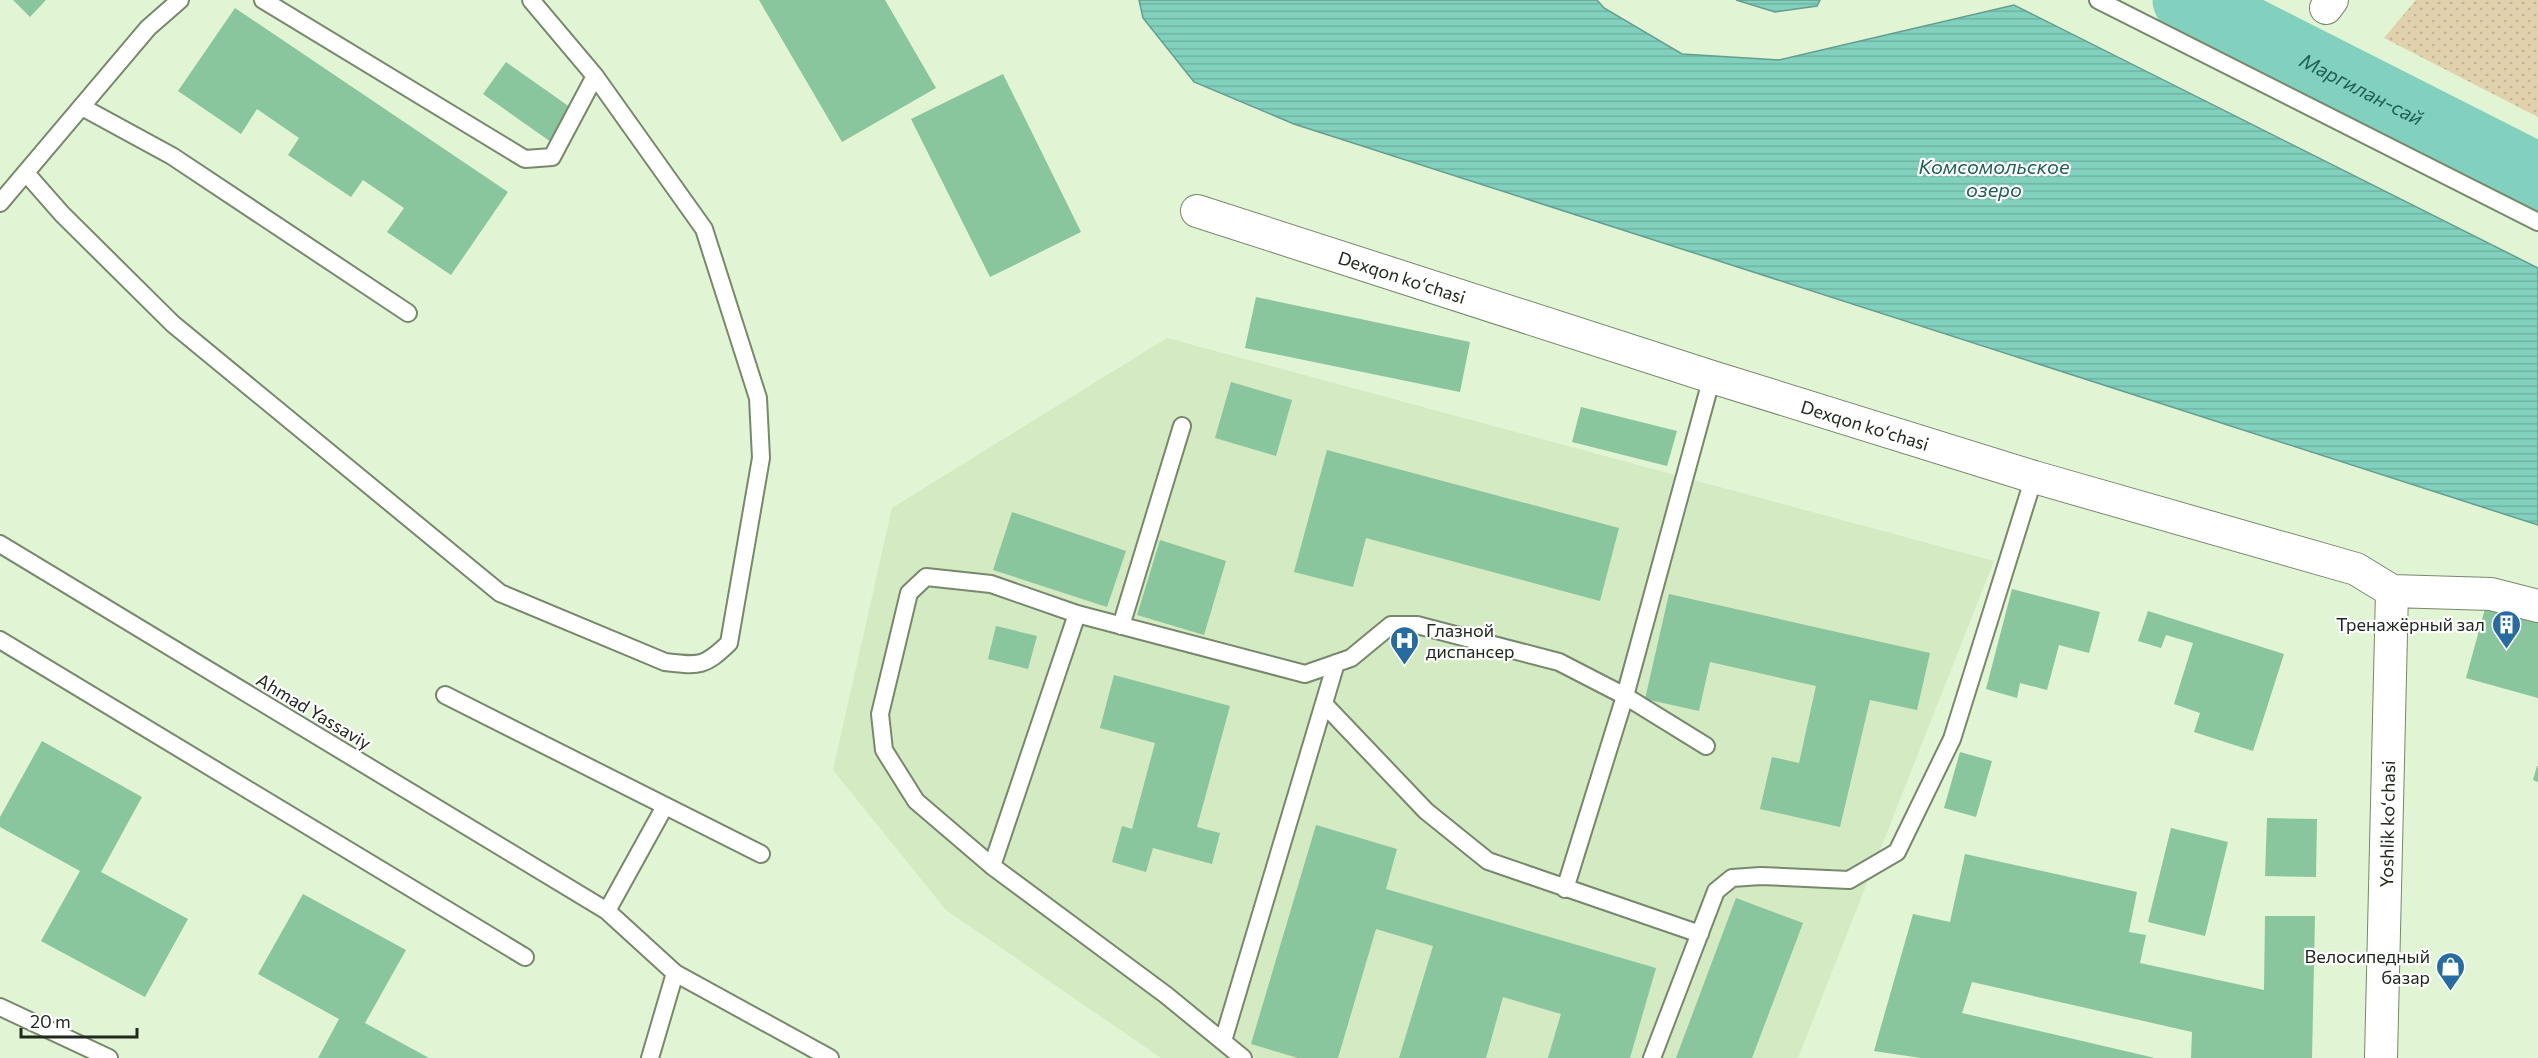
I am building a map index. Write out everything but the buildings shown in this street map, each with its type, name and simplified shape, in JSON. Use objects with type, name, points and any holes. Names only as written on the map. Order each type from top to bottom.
[{"type":"street","name":"Dexqon koʻchasi","points":[[1197,212],[1712,377],[2034,477],[2356,569],[2392,591],[2491,594],[2538,606]]},
{"type":"street","name":"Yoshlik koʻchasi","points":[[2381,1058],[2392,591]]},
{"type":"lane","points":[[0,203],[148,28],[180,0]]},
{"type":"lane","points":[[263,0],[525,159],[552,157],[594,76]]},
{"type":"lane","points":[[26,173],[62,214],[173,324],[500,593],[666,662],[694,666],[711,661],[729,643],[761,458],[758,398],[704,229],[594,76],[531,0]]},
{"type":"lane","points":[[2098,0],[2538,222]]},
{"type":"lane","points":[[82,107],[172,156],[408,313]]},
{"type":"lane","points":[[1565,889],[1625,696],[1712,377]]},
{"type":"lane","points":[[1121,626],[1182,426]]},
{"type":"lane","points":[[1652,1058],[1716,891],[1732,878],[1761,876],[1849,880],[1897,852],[1952,740],[2034,477]]},
{"type":"lane","name":"Ahmad Yassaviy","points":[[0,544],[607,911],[675,973],[830,1058]]},
{"type":"lane","points":[[1243,1058],[1166,995],[992,866],[916,801],[884,750],[880,714],[909,593],[926,577],[991,584],[1077,614],[1305,674],[1351,658],[1390,625],[1417,625],[1559,662],[1625,696],[1706,746]]},
{"type":"lane","points":[[992,866],[1077,614]]},
{"type":"lane","points":[[0,640],[525,957]]},
{"type":"lane","points":[[1222,1041],[1336,663]]},
{"type":"lane","points":[[445,694],[761,854]]},
{"type":"lane","points":[[1324,704],[1426,811],[1488,861],[1700,934]]},
{"type":"lane","points":[[607,911],[665,806]]},
{"type":"lane","points":[[650,1058],[675,973]]},
{"type":"lane","points":[[0,1007],[110,1058]]},
{"type":"shaded area","points":[[2416,0],[2538,0],[2538,117],[2384,38]]},
{"type":"shaded area","name":"Глазной диспансер","points":[[1167,338],[1994,561],[1798,1058],[1161,1058],[946,910],[833,770],[892,508]]},
{"type":"water","name":"Комсомольское озеро","points":[[1139,0],[1597,0],[1604,8],[1682,54],[1779,60],[2014,5],[2538,268],[2538,525],[1294,124],[1194,82],[1143,18]]},
{"type":"water","points":[[1736,0],[1820,0],[1817,6],[1775,12]]},
{"type":"waterway","name":"Маргилан-сай","points":[[2187,0],[2538,178]]},
{"type":"place","name":"Тренажёрный зал","points":[[2506,650]]},
{"type":"place","name":"Глазной диспансер","points":[[1405,666]]},
{"type":"place","name":"Велосипедный базар","points":[[2451,992]]}]
